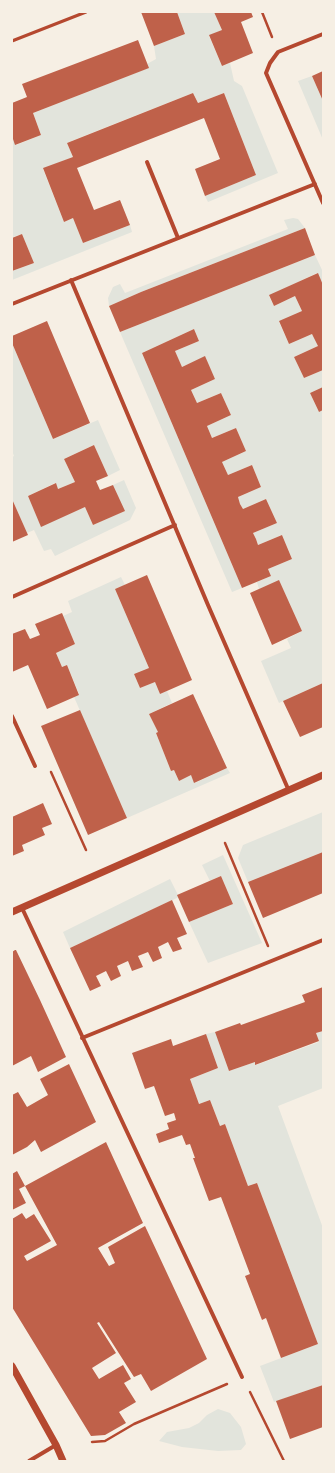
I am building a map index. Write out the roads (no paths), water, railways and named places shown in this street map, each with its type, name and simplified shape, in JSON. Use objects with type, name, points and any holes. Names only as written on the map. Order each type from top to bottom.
[{"type":"street","points":[[323,34],[278,52],[270,63],[266,73],[323,203]]},
{"type":"street","points":[[147,162],[178,238]]},
{"type":"street","points":[[12,304],[315,184]]},
{"type":"street","points":[[71,280],[208,605],[289,791]]},
{"type":"street","points":[[12,597],[175,525]]},
{"type":"street","points":[[12,716],[35,766]]},
{"type":"street","points":[[12,912],[323,775]]},
{"type":"street","points":[[22,908],[242,1377]]},
{"type":"street","points":[[82,1038],[323,940]]},
{"type":"street","points":[[12,1366],[56,1445],[63,1461]]},
{"type":"street","points":[[28,1461],[56,1445]]},
{"type":"lane","points":[[12,41],[86,12]]}]
